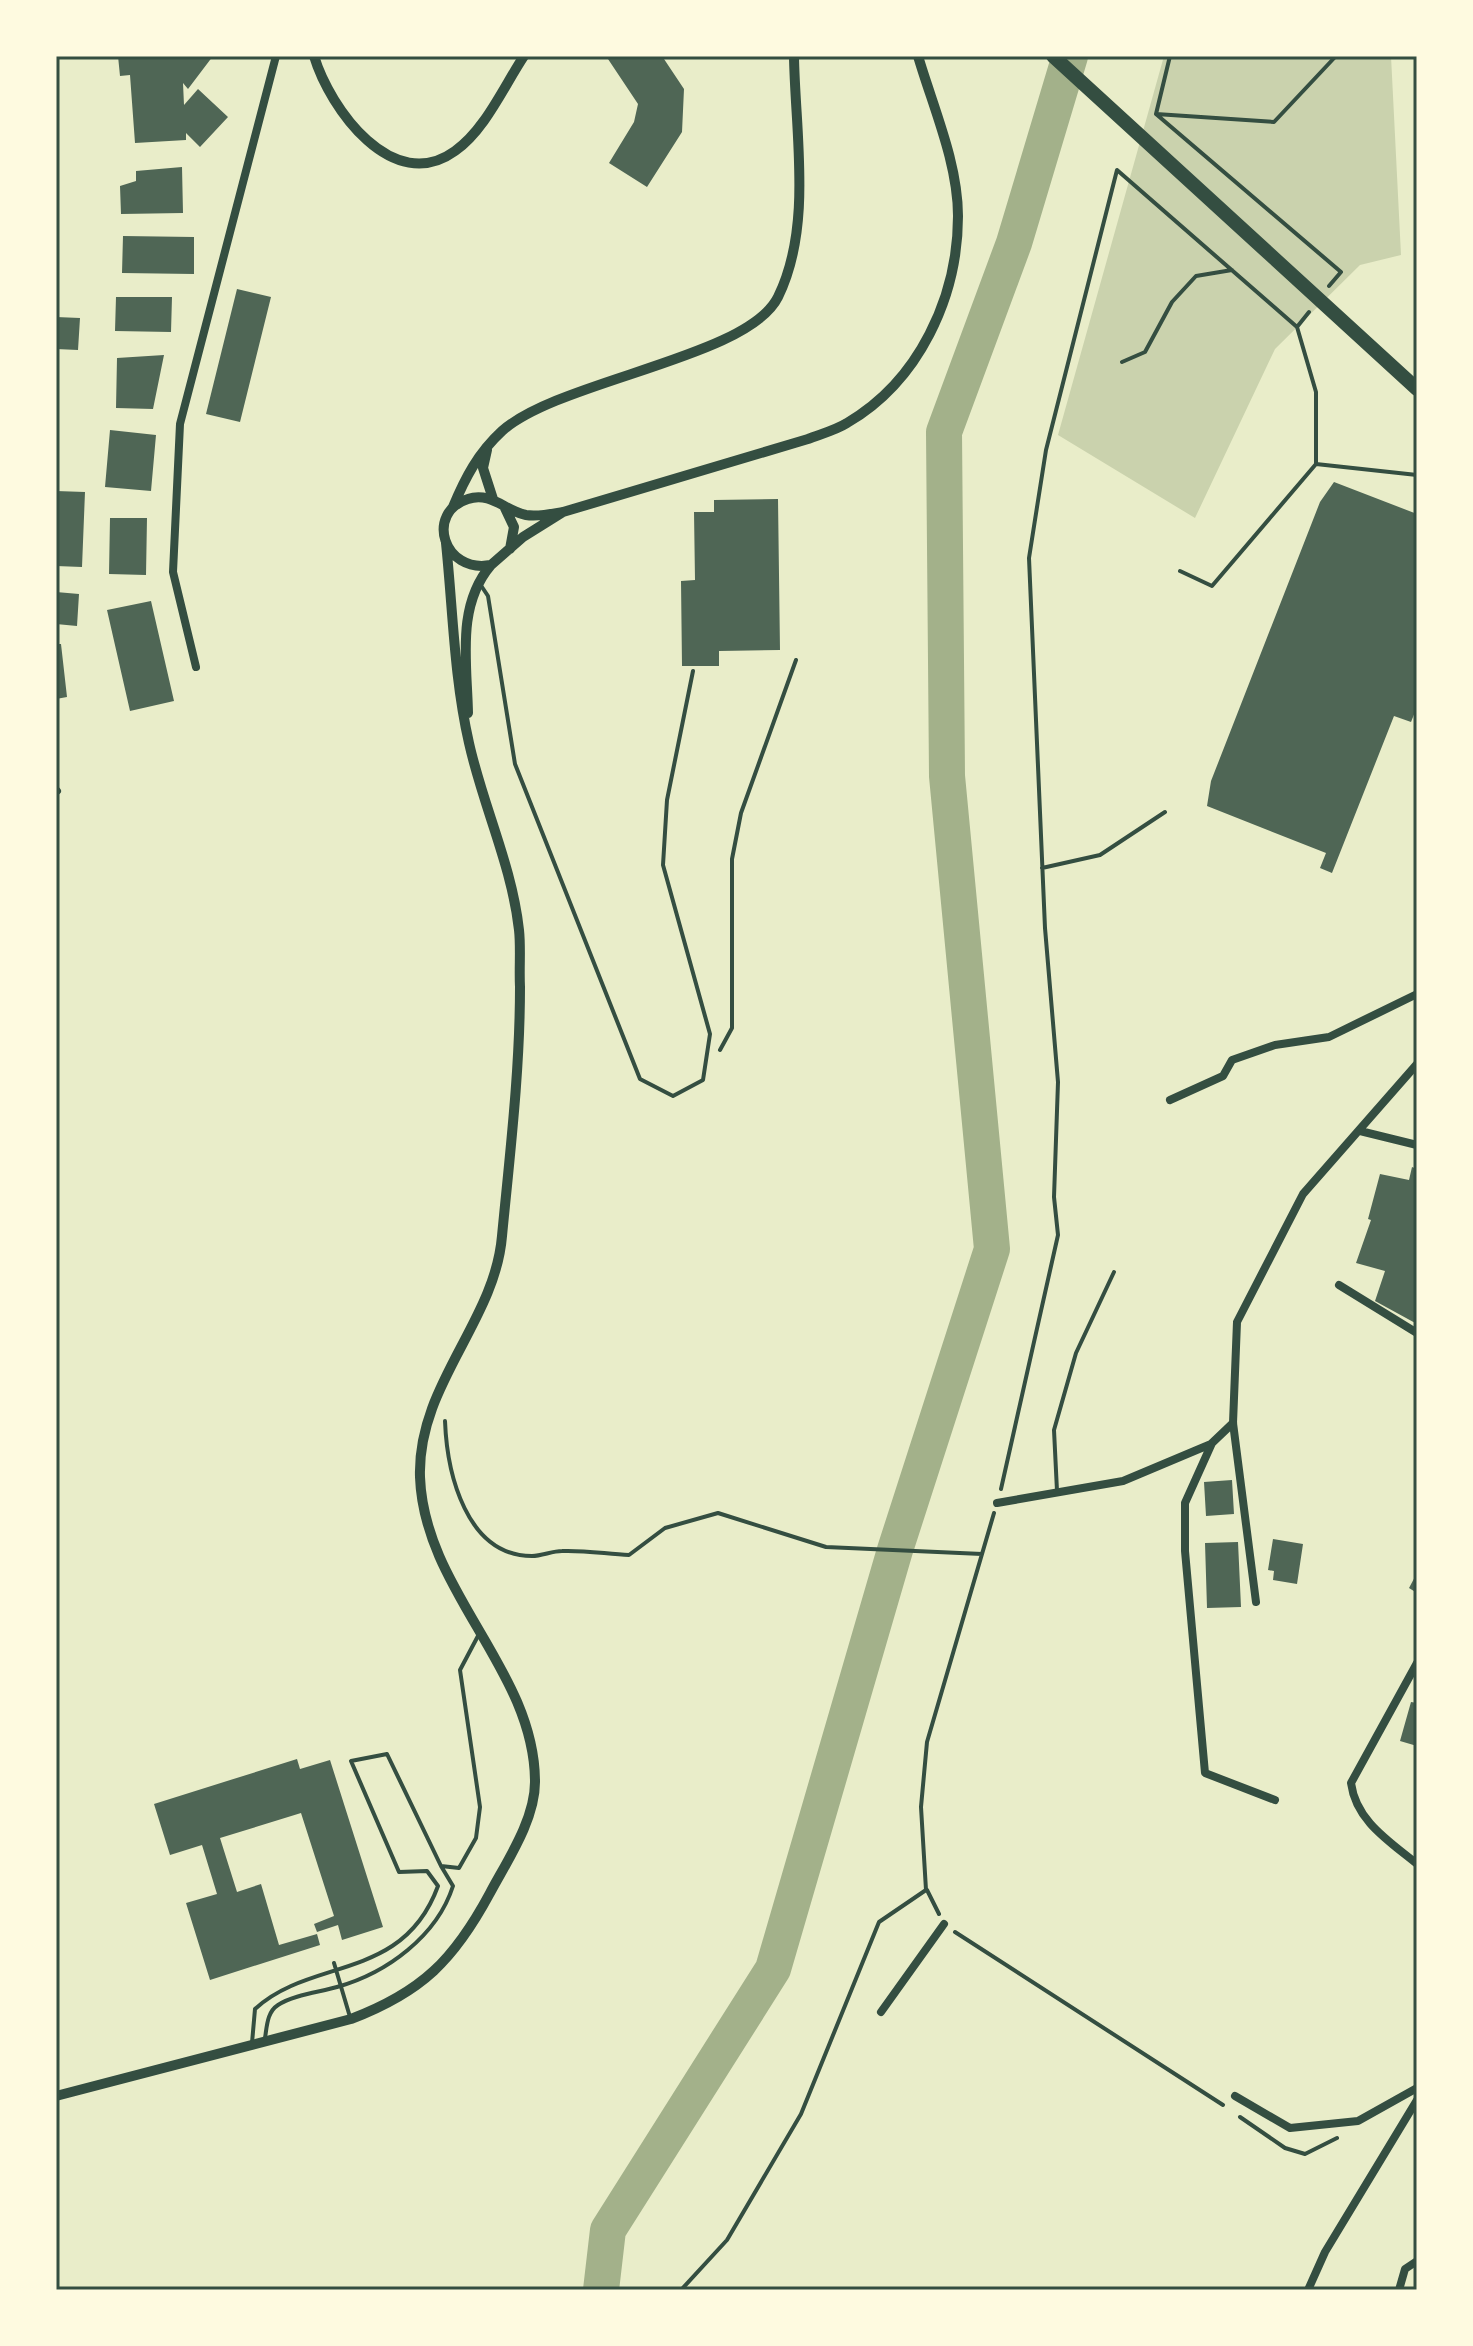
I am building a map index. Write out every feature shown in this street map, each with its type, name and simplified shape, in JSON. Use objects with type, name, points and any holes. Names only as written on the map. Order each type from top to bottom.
[{"type":"main road","points":[[1053,56],[1417,389]]},
{"type":"street","points":[[196,667],[173,572],[180,424],[276,56]]},
{"type":"street","points":[[314,56],[333,103],[349,120],[374,145],[398,161],[417,165],[435,162],[456,151],[475,130],[524,56]]},
{"type":"street","points":[[56,2096],[264,2044],[381,2008],[438,1972],[483,1906],[522,1831],[535,1784],[523,1712],[447,1574],[425,1526],[420,1475],[424,1424],[473,1325],[501,1249],[520,1037],[519,930],[504,863],[469,743],[454,662],[444,532],[470,467],[504,430],[544,407],[745,330],[777,299],[794,249],[798,185],[794,56]]},
{"type":"street","points":[[469,743],[466,632],[470,599],[491,565],[523,537],[563,512],[808,439],[847,423],[881,398],[927,343],[953,276],[958,214],[946,149],[918,56]]},
{"type":"street","points":[[487,448],[483,468],[493,499]]},
{"type":"street","points":[[451,511],[469,498],[493,499],[525,515],[563,512]]},
{"type":"street","points":[[503,506],[514,527],[510,550]]},
{"type":"street","points":[[446,543],[451,553],[469,566],[491,565]]},
{"type":"street","points":[[1170,1100],[1223,1076],[1232,1060],[1275,1045],[1329,1037],[1417,994]]},
{"type":"street","points":[[1256,1602],[1233,1423],[1237,1322],[1303,1194],[1417,1064]]},
{"type":"street","points":[[1360,1131],[1417,1145]]},
{"type":"street","points":[[1339,1285],[1417,1333]]},
{"type":"street","points":[[997,1503],[1123,1481],[1212,1443],[1233,1423]]},
{"type":"street","points":[[1212,1443],[1185,1503],[1185,1551],[1205,1773],[1275,1800]]},
{"type":"street","points":[[1417,1663],[1351,1783],[1354,1802],[1373,1828],[1417,1864]]},
{"type":"street","points":[[881,2012],[944,1924]]},
{"type":"street","points":[[1235,2096],[1290,2128],[1358,2121],[1417,2088]]},
{"type":"street","points":[[1308,2290],[1325,2252],[1417,2100]]},
{"type":"street","points":[[1399,2290],[1405,2269],[1417,2261]]},
{"type":"lane","points":[[479,582],[488,596],[515,764],[640,1079],[673,1096],[703,1080],[710,1034],[663,865],[667,800],[693,671]]},
{"type":"lane","points":[[1057,1493],[1054,1430],[1076,1353],[1114,1272]]},
{"type":"lane","points":[[441,1866],[459,1868],[476,1838],[480,1807],[460,1670],[480,1632]]},
{"type":"lane","points":[[252,2046],[255,2009],[272,1993],[337,1972],[401,1940],[431,1906],[438,1886],[427,1871],[399,1872],[351,1761],[387,1754],[453,1886],[445,1911],[407,1952],[357,1981],[280,2003],[270,2013],[264,2044]]},
{"type":"lane","points":[[334,1963],[351,2019]]},
{"type":"path","points":[[1170,56],[1156,114],[1274,122],[1336,56]]},
{"type":"path","points":[[1117,170],[1046,450],[1029,558],[1042,868],[1058,1082],[1054,1197],[1058,1235],[997,1503],[927,1742],[921,1807],[926,1890],[944,1924],[1085,2013],[1285,2148],[1305,2154],[1336,2139],[1358,2121]]},
{"type":"path","points":[[1122,362],[1145,352],[1172,302],[1196,276],[1232,270]]},
{"type":"path","points":[[1180,571],[1212,586],[1316,464],[1316,392],[1297,327]]},
{"type":"path","points":[[1316,464],[1417,475]]},
{"type":"path","points":[[718,1054],[732,1028],[732,859],[741,813],[796,660]]},
{"type":"path","points":[[1042,868],[1100,855],[1165,812]]},
{"type":"path","points":[[443,1382],[445,1434],[453,1475],[464,1510],[489,1544],[530,1556],[560,1551],[629,1555],[665,1528],[718,1513],[826,1547],[982,1554]]},
{"type":"path","points":[[681,2290],[727,2240],[801,2114],[879,1922],[926,1890]]},
{"type":"green space","points":[[1164,56],[1391,56],[1401,255],[1360,265],[1275,349],[1195,518],[1058,435]]},
{"type":"building","points":[[118,56],[213,56],[188,89],[183,83],[184,105],[198,89],[228,117],[200,147],[186,133],[186,140],[135,143],[130,75],[120,76]]},
{"type":"building","points":[[606,56],[662,56],[684,89],[682,132],[647,187],[609,163],[634,122],[638,104]]},
{"type":"building","points":[[182,167],[183,213],[121,214],[120,186],[136,181],[136,171]]},
{"type":"building","points":[[123,236],[194,237],[194,274],[122,273]]},
{"type":"building","points":[[237,289],[271,297],[240,422],[206,414]]},
{"type":"building","points":[[116,297],[172,297],[171,332],[115,331]]},
{"type":"building","points":[[56,317],[80,318],[78,350],[56,349]]},
{"type":"building","points":[[164,355],[153,409],[116,408],[117,358]]},
{"type":"building","points":[[110,430],[156,435],[151,491],[105,487]]},
{"type":"building","points":[[1334,482],[1417,514],[1417,707],[1411,722],[1394,716],[1332,873],[1320,868],[1326,853],[1207,806],[1211,781],[1320,502]]},
{"type":"building","points":[[56,491],[85,492],[82,567],[56,566]]},
{"type":"building","points":[[778,499],[780,650],[719,651],[719,666],[682,666],[681,581],[695,580],[694,512],[714,512],[714,500]]},
{"type":"building","points":[[110,518],[147,518],[146,575],[109,574]]},
{"type":"building","points":[[56,592],[79,594],[77,626],[56,624]]},
{"type":"building","points":[[151,601],[174,701],[130,711],[107,610]]},
{"type":"building","points":[[56,644],[61,644],[67,697],[56,699]]},
{"type":"building","points":[[1412,1167],[1417,1169],[1417,1324],[1375,1301],[1385,1271],[1356,1263],[1371,1220],[1368,1219],[1380,1174],[1409,1180]]},
{"type":"building","points":[[1232,1480],[1234,1514],[1206,1516],[1204,1482]]},
{"type":"building","points":[[1273,1539],[1303,1544],[1297,1584],[1273,1580],[1274,1571],[1268,1570]]},
{"type":"building","points":[[1238,1542],[1241,1607],[1207,1608],[1205,1543]]},
{"type":"building","points":[[1417,1573],[1417,1593],[1409,1588]]},
{"type":"building","points":[[1411,1702],[1417,1703],[1417,1746],[1400,1741]]},
{"type":"building","points":[[297,1759],[300,1769],[330,1760],[383,1927],[342,1940],[338,1925],[317,1932],[314,1924],[334,1916],[301,1813],[220,1838],[237,1892],[261,1884],[279,1945],[317,1934],[320,1945],[210,1980],[186,1903],[217,1894],[202,1845],[170,1855],[154,1804]]},
{"type":"waterway","points":[[601,2290],[608,2230],[773,1969],[895,1550],[992,1249],[947,776],[944,432],[1014,243],[1070,56]]}]
